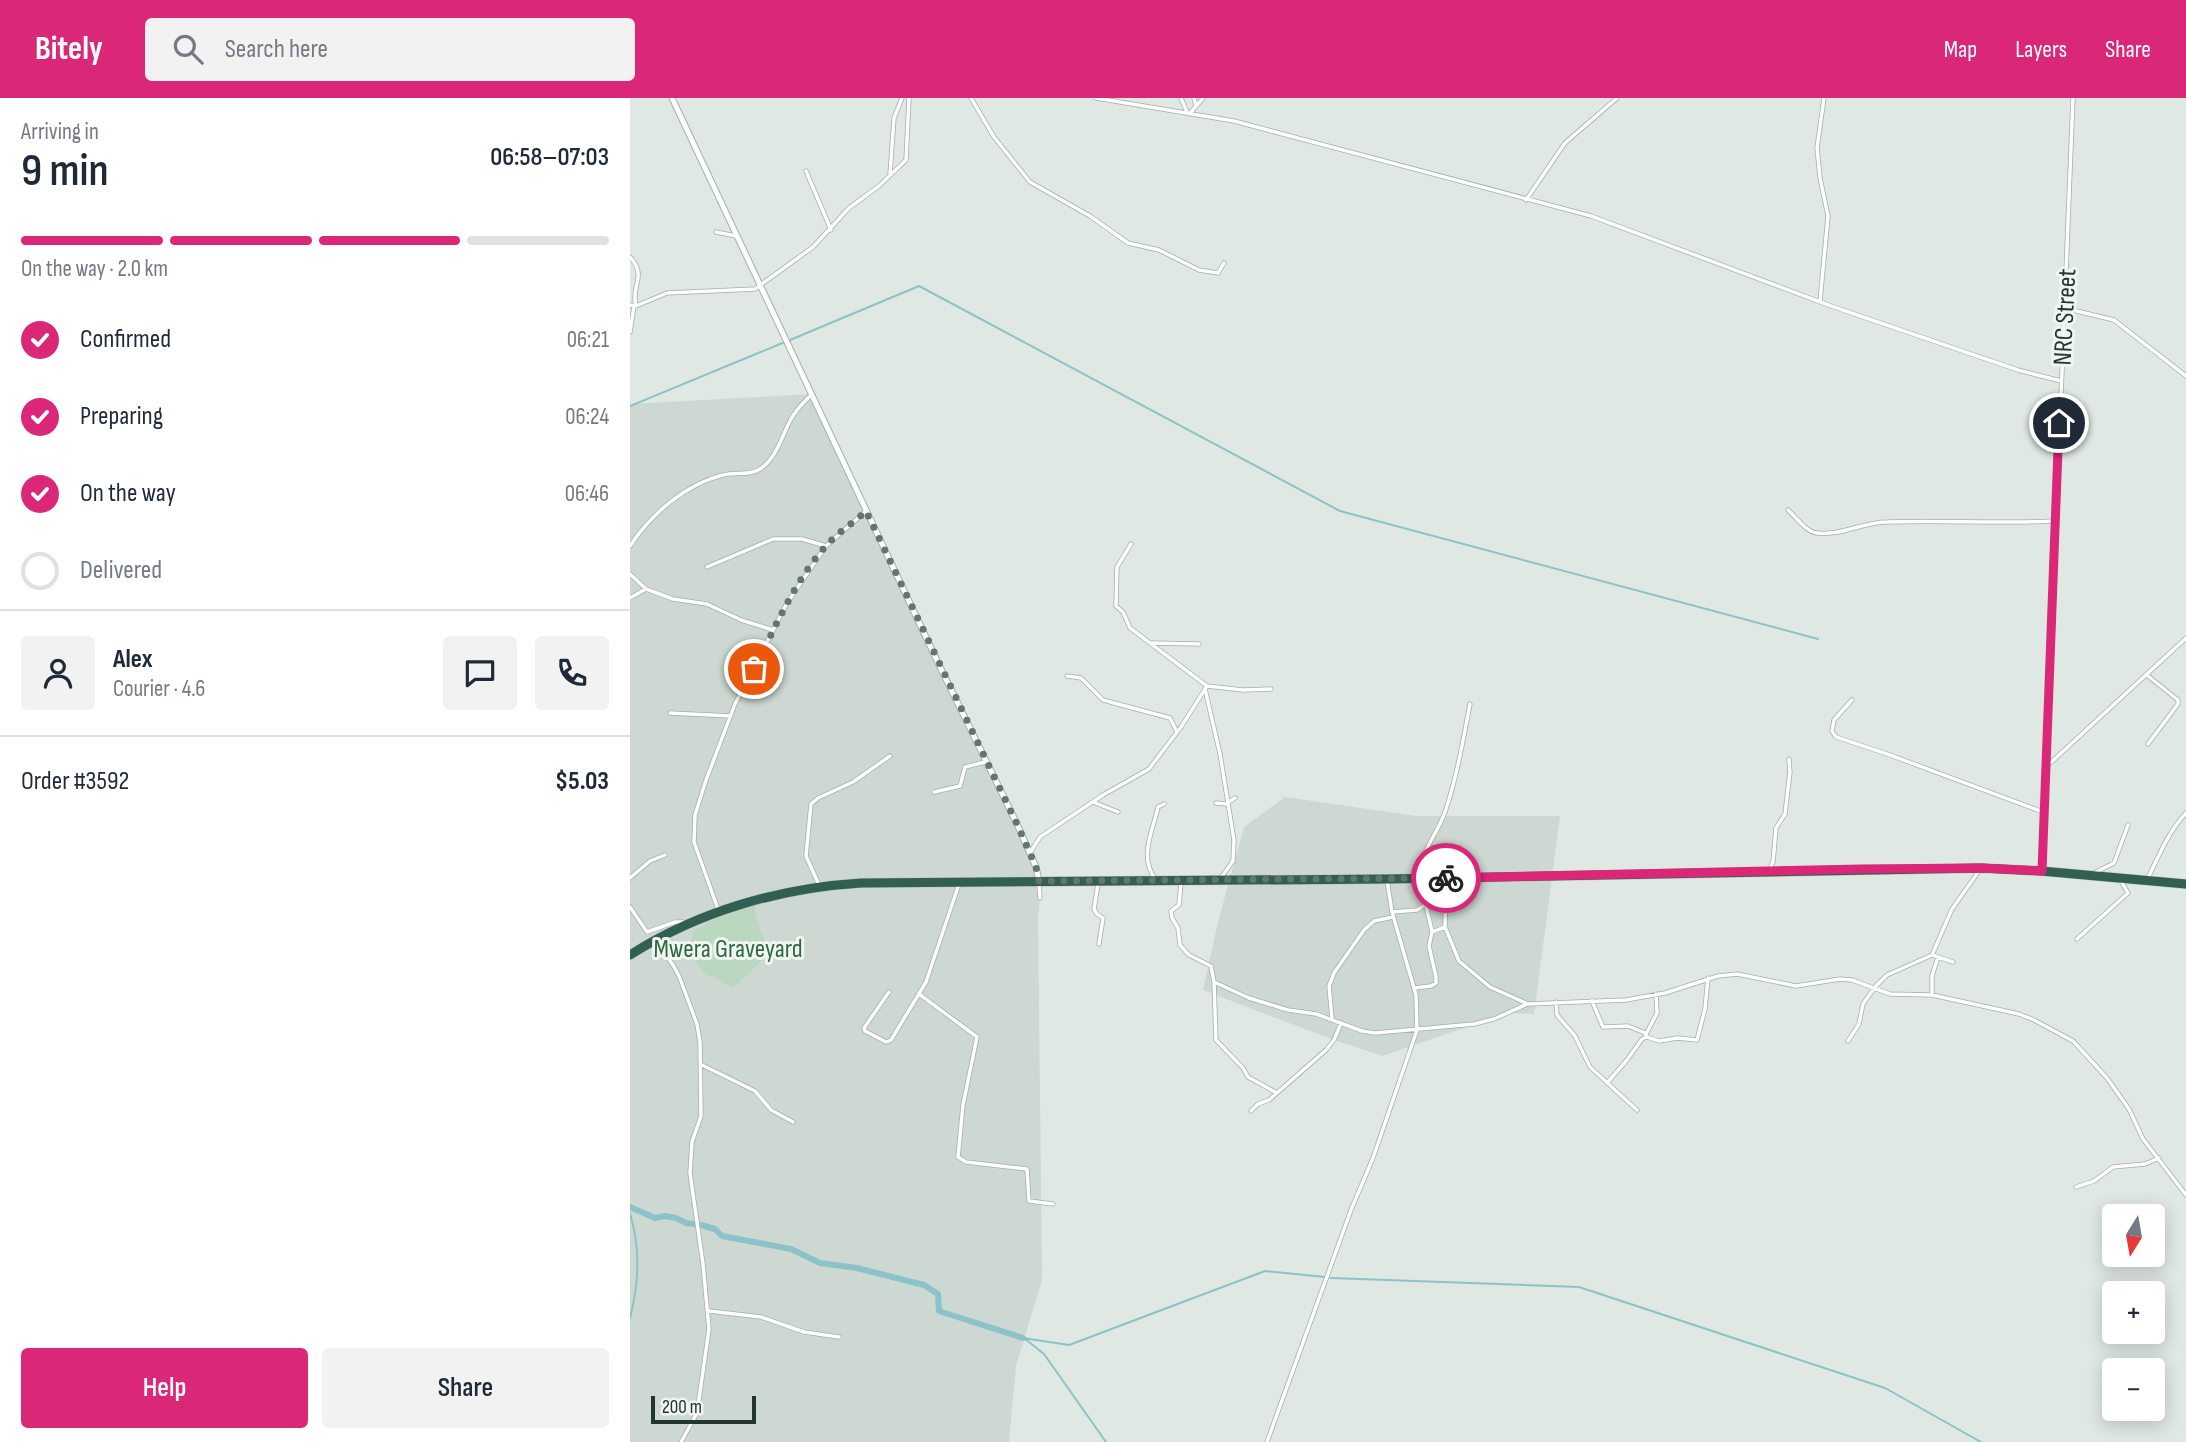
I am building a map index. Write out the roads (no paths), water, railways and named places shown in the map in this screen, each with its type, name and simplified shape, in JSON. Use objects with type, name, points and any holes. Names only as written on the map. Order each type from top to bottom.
[{"type":"highway","points":[[630,955],[690,923],[759,899],[820,887],[861,883],[1387,879],[1981,868],[2186,884]]},
{"type":"street","points":[[672,98],[1030,853],[1036,867],[1040,898]]},
{"type":"street","points":[[889,176],[894,118],[902,98]]},
{"type":"street","points":[[634,305],[667,293],[754,289],[801,257],[831,230],[849,208],[906,160],[909,98]]},
{"type":"street","points":[[971,98],[994,137],[1030,182],[1090,216],[1128,243],[1159,250],[1211,274],[1219,273],[1224,263]]},
{"type":"street","points":[[1096,98],[1189,113],[1298,137],[1599,218],[1820,301],[2018,370],[2061,381]]},
{"type":"street","points":[[1181,98],[1189,113]]},
{"type":"street","points":[[1194,98],[1196,106]]},
{"type":"street","points":[[1189,113],[1203,98]]},
{"type":"street","points":[[1526,200],[1568,139],[1617,98]]},
{"type":"street","points":[[1820,301],[1828,216],[1817,148],[1825,98]]},
{"type":"street","name":"NRC Street","points":[[2042,871],[2073,98]]},
{"type":"street","points":[[806,171],[831,230]]},
{"type":"street","points":[[716,232],[738,237]]},
{"type":"street","points":[[630,257],[637,265],[639,276],[630,332]]},
{"type":"street","points":[[2064,308],[2114,320],[2186,376]]},
{"type":"street","points":[[630,546],[661,511],[695,484],[725,474],[753,472],[762,467],[780,444],[792,416],[813,394]]},
{"type":"street","points":[[1788,510],[1809,529],[1819,533],[1885,522],[2054,521]]},
{"type":"street","points":[[719,912],[696,853],[694,825],[699,800],[731,716],[787,603],[826,546],[866,511]]},
{"type":"street","points":[[707,568],[773,539],[802,539],[826,546]]},
{"type":"street","points":[[1131,544],[1117,567],[1116,606],[1123,612],[1130,628],[1206,687],[1271,689]]},
{"type":"street","points":[[630,574],[646,589],[673,599],[707,604],[741,620],[773,630]]},
{"type":"street","points":[[630,598],[646,589]]},
{"type":"street","points":[[2046,767],[2148,676],[2186,638]]},
{"type":"street","points":[[1150,643],[1199,644]]},
{"type":"street","points":[[1067,676],[1081,677],[1103,700],[1170,719],[1177,732]]},
{"type":"street","points":[[2148,676],[2179,704],[2148,744]]},
{"type":"street","points":[[1030,853],[1040,837],[1149,769],[1206,687]]},
{"type":"street","points":[[1206,687],[1234,840],[1233,861],[1218,881]]},
{"type":"street","points":[[1852,700],[1832,723],[1832,731],[1836,737],[2043,811]]},
{"type":"street","points":[[1470,704],[1451,794],[1442,820],[1425,849],[1420,867],[1446,878],[1445,927],[1462,965],[1490,987],[1528,1004]]},
{"type":"street","points":[[670,713],[731,716]]},
{"type":"street","points":[[820,887],[806,856],[811,804],[818,797],[853,782],[890,757]]},
{"type":"street","points":[[1768,872],[1773,862],[1776,828],[1785,814],[1789,759]]},
{"type":"street","points":[[934,792],[955,788],[961,784],[965,767],[987,761]]},
{"type":"street","points":[[1216,803],[1227,803],[1235,798]]},
{"type":"street","points":[[1093,802],[1118,812]]},
{"type":"street","points":[[1158,881],[1149,871],[1147,861],[1149,831],[1158,807],[1164,804]]},
{"type":"street","points":[[2147,880],[2178,821],[2186,813]]},
{"type":"street","points":[[2090,875],[2114,863],[2127,825]]},
{"type":"street","points":[[630,878],[646,863],[665,855]]},
{"type":"street","points":[[1931,995],[1935,956],[1952,909],[1981,868]]},
{"type":"street","points":[[2077,939],[2128,893],[2119,877]]},
{"type":"street","points":[[1267,1442],[1351,1210],[1373,1158],[1417,1030],[1418,1002],[1392,915],[1387,879]]},
{"type":"street","points":[[1181,881],[1180,905],[1173,908],[1171,914],[1178,928],[1179,942],[1185,952],[1210,966],[1214,982],[1216,1040],[1243,1068],[1248,1077],[1276,1093]]},
{"type":"street","points":[[889,992],[864,1028],[864,1031],[886,1042],[891,1040],[932,967],[960,882]]},
{"type":"street","points":[[1098,882],[1094,909],[1103,918],[1099,944]]},
{"type":"street","points":[[1332,1019],[1329,986],[1334,973],[1364,930],[1374,921],[1426,906],[1444,892]]},
{"type":"street","points":[[1414,988],[1436,983],[1429,946],[1432,932],[1426,906]]},
{"type":"street","points":[[630,907],[636,921],[649,932],[675,922],[690,923]]},
{"type":"street","points":[[1432,932],[1445,927]]},
{"type":"street","points":[[655,940],[673,965],[688,998],[699,1034],[701,1116],[692,1142],[690,1173],[709,1311],[706,1362],[697,1413],[681,1442]]},
{"type":"street","points":[[1848,1041],[1859,1024],[1863,1004],[1887,975],[1935,956],[1954,961]]},
{"type":"street","points":[[1214,982],[1249,998],[1332,1019],[1367,1032],[1417,1030],[1487,1021],[1528,1004],[1626,1000],[1726,974],[1750,975],[1796,986],[1840,979],[1852,980],[1890,994],[1931,995],[2020,1014],[2073,1041],[2107,1078],[2129,1109],[2143,1139],[2186,1195]]},
{"type":"street","points":[[1592,1001],[1603,1027],[1628,1026],[1659,1041],[1677,1038],[1697,1040],[1705,1009],[1708,978]]},
{"type":"street","points":[[919,994],[977,1037],[963,1105],[958,1157],[965,1162],[1027,1169],[1029,1201],[1053,1204]]},
{"type":"street","points":[[1606,1083],[1647,1036],[1657,1013],[1656,994]]},
{"type":"street","points":[[1556,1002],[1558,1015],[1571,1030],[1590,1067],[1637,1110]]},
{"type":"street","points":[[1251,1111],[1330,1046],[1341,1023]]},
{"type":"street","points":[[700,1064],[755,1091],[771,1110],[793,1122]]},
{"type":"street","points":[[2076,1187],[2094,1181],[2115,1167],[2145,1164],[2159,1158]]},
{"type":"street","points":[[709,1311],[761,1317],[804,1332],[839,1337]]},
{"type":"waterway","points":[[790,340],[919,286],[1340,511],[1818,639]]},
{"type":"waterway","points":[[630,406],[785,342]]},
{"type":"waterway","points":[[630,1207],[655,1218],[665,1216],[694,1224]]},
{"type":"waterway","points":[[630,1214],[638,1266],[630,1318]]},
{"type":"waterway","points":[[701,1225],[715,1229],[722,1236],[791,1249],[820,1263],[857,1268],[924,1285],[938,1294],[939,1311],[1023,1338]]},
{"type":"waterway","points":[[1023,1338],[1069,1345],[1265,1271],[1325,1277]]},
{"type":"waterway","points":[[1331,1278],[1579,1287],[1885,1388],[1981,1442]]},
{"type":"waterway","points":[[1024,1338],[1044,1354],[1106,1442]]},
{"type":"park label","name":"Mwera Graveyard","points":[[728,948]]}]
